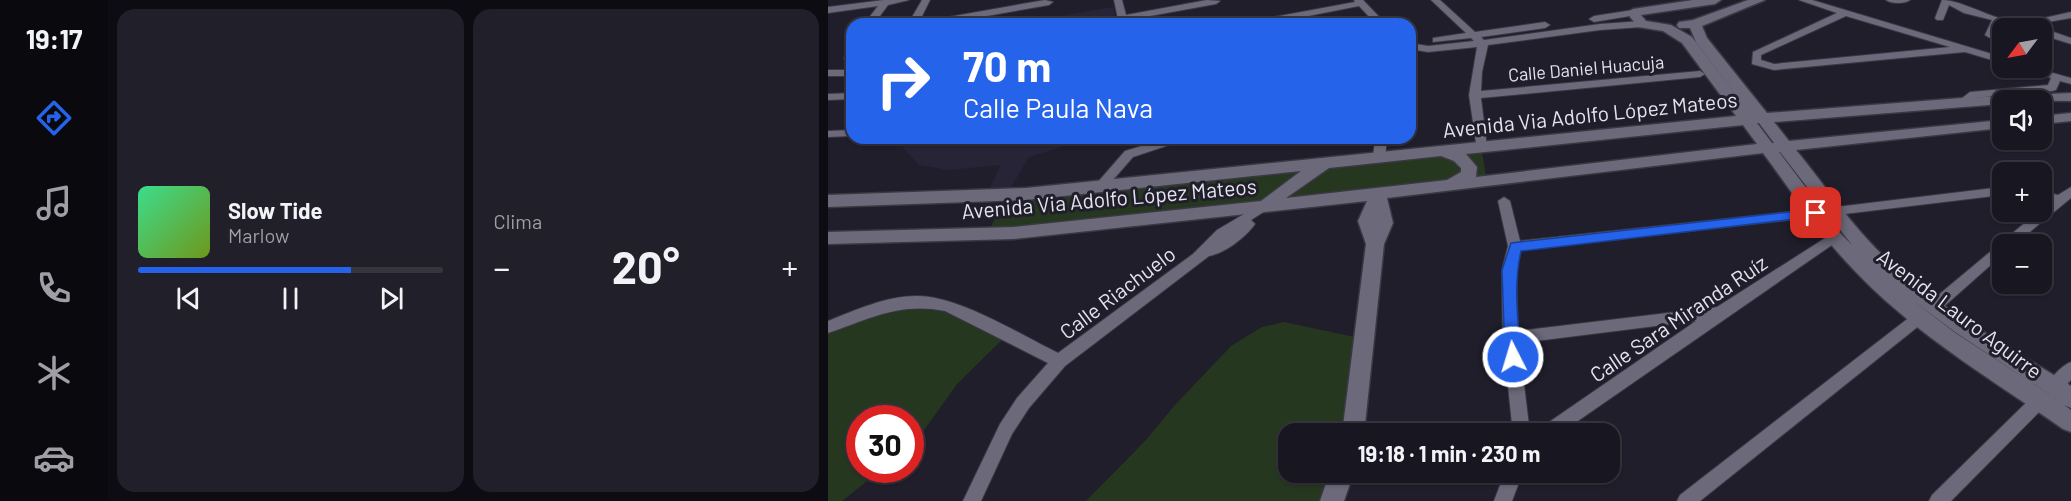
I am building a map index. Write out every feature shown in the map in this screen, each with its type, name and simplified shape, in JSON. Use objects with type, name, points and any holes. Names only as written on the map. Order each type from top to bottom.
[{"type":"main road","points":[[1667,28],[1695,24],[1759,0]]},
{"type":"main road","points":[[1631,10],[1709,2],[1718,15]]},
{"type":"main road","points":[[1631,10],[1642,24]]},
{"type":"main road","name":"Avenida Lauro Aguirre","points":[[1642,24],[1667,28],[1687,40],[1766,148],[1860,268],[1927,312],[2071,398]]},
{"type":"main road","name":"Avenida Lauro Aguirre","points":[[1695,24],[1701,39],[1880,264],[1927,312],[2071,422]]},
{"type":"main road","name":"Avenida Via Adolfo López Mateos","points":[[828,201],[970,198],[1765,118],[1962,102],[2071,97]]},
{"type":"main road","points":[[2052,119],[2071,117]]},
{"type":"main road","name":"Avenida Via Adolfo López Mateos","points":[[828,238],[1014,233],[1347,198],[1766,148],[1992,125]]},
{"type":"main road","points":[[1442,152],[1460,158],[1469,167],[1469,175],[1446,186]]},
{"type":"main road","points":[[1266,205],[1314,171],[1343,162]]},
{"type":"main road","points":[[1314,171],[1316,184],[1324,190],[1347,198]]},
{"type":"main road","points":[[1354,423],[1375,244],[1367,222],[1378,194]]},
{"type":"main road","points":[[1332,501],[1338,483]]},
{"type":"street","points":[[828,10],[905,0]]},
{"type":"street","points":[[916,18],[926,0]]},
{"type":"street","points":[[1118,0],[1123,18]]},
{"type":"street","points":[[1436,0],[1483,44]]},
{"type":"street","points":[[1803,0],[1992,57]]},
{"type":"street","points":[[1890,0],[1906,0]]},
{"type":"street","points":[[1934,0],[1947,0],[1967,11],[1992,18]]},
{"type":"street","points":[[1940,18],[1947,0]]},
{"type":"street","points":[[1138,18],[1216,1]]},
{"type":"street","points":[[960,18],[1049,2]]},
{"type":"street","points":[[1282,18],[1360,2],[1375,18]]},
{"type":"street","points":[[874,18],[885,3]]},
{"type":"street","points":[[1416,40],[1475,35],[1631,10]]},
{"type":"street","points":[[1845,13],[1756,54],[1754,57],[1756,62],[1774,67],[1965,49]]},
{"type":"street","points":[[2052,19],[2071,15]]},
{"type":"street","points":[[1416,47],[1428,49],[1483,44],[1600,27],[1642,24]]},
{"type":"street","points":[[1990,35],[1992,31]]},
{"type":"street","points":[[2052,34],[2071,41]]},
{"type":"street","points":[[1482,147],[1474,95],[1475,70],[1483,44]]},
{"type":"street","points":[[828,73],[846,73]]},
{"type":"street","name":"Calle Daniel Huacuja","points":[[1474,95],[1700,74]]},
{"type":"street","points":[[2052,76],[2071,81]]},
{"type":"street","points":[[1962,102],[1970,95],[2052,88],[2056,77]]},
{"type":"street","points":[[828,97],[846,96]]},
{"type":"street","points":[[828,134],[846,133]]},
{"type":"street","points":[[1101,186],[1129,154],[1161,144]]},
{"type":"street","points":[[1379,158],[1380,144]]},
{"type":"street","points":[[2019,234],[2071,190]]},
{"type":"street","points":[[1836,211],[1992,192]]},
{"type":"street","points":[[2052,198],[2059,200]]},
{"type":"street","points":[[1504,201],[1515,246],[1509,270],[1511,338],[1521,423]]},
{"type":"street","name":"Calle Riachuelo","points":[[828,327],[884,306],[909,301],[931,302],[948,306],[1059,361],[1198,258],[1232,239],[1266,205]]},
{"type":"street","points":[[1515,246],[1816,213]]},
{"type":"street","name":"Calle Sara Miranda Ruíz","points":[[1561,423],[1721,312],[1835,238]]},
{"type":"street","points":[[1686,501],[1927,312],[1992,257]]},
{"type":"street","points":[[1511,338],[1721,312]]},
{"type":"street","points":[[972,501],[1006,429],[1023,403],[1059,361]]},
{"type":"street","points":[[2054,387],[2071,369]]},
{"type":"street","points":[[1938,501],[2040,400]]},
{"type":"street","points":[[1503,501],[1510,483]]},
{"type":"shaded area","points":[[1113,7],[1116,18],[1048,18]]},
{"type":"shaded area","points":[[901,144],[1071,144],[1029,157],[1007,194],[986,195],[1001,165],[949,170],[919,165]]},
{"type":"green space","points":[[1481,147],[1487,181],[987,235],[1006,195]]},
{"type":"green space","points":[[931,302],[1007,335],[957,384],[924,430],[924,405],[846,405],[846,483],[865,483],[842,501],[828,501],[828,327]]},
{"type":"green space","points":[[1284,322],[1364,339],[1354,423],[1278,423],[1278,483],[1338,483],[1332,501],[1086,501],[1146,440],[1174,406],[1231,346],[1262,327]]},
{"type":"route","points":[[1513,357],[1509,270],[1515,246],[1816,213]]}]
